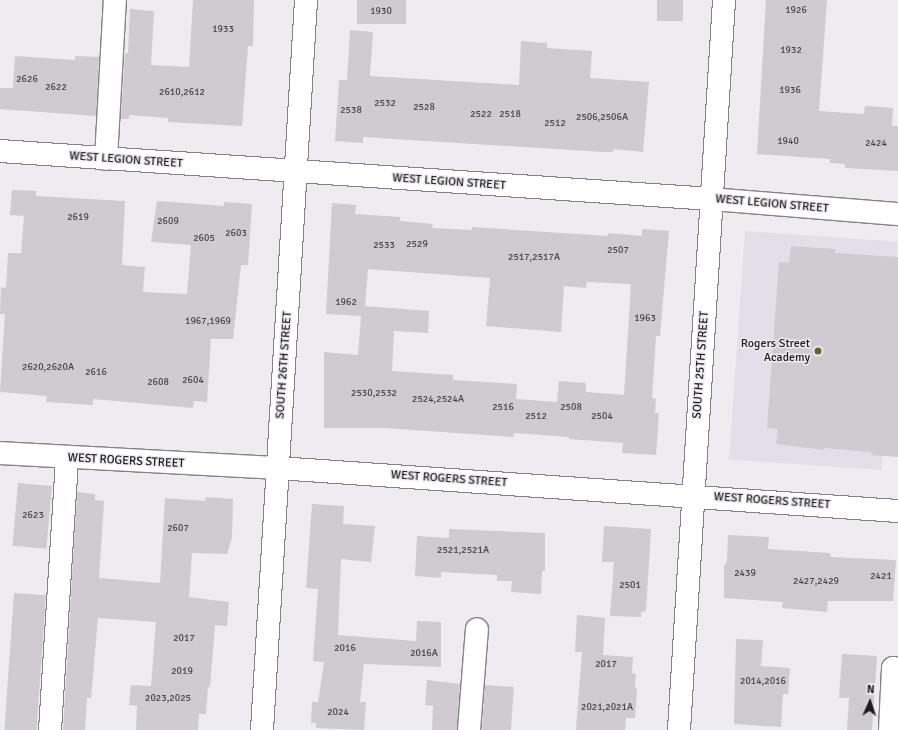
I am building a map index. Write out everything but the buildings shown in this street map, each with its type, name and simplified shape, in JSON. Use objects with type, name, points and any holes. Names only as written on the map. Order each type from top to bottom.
[{"type":"street","points":[[106,159],[115,0]]},
{"type":"street","name":"SOUTH 26TH STREET","points":[[262,730],[306,0]]},
{"type":"street","name":"SOUTH 25TH STREET","points":[[679,730],[692,495],[724,0]]},
{"type":"street","name":"WEST LEGION STREET","points":[[0,151],[711,199],[898,214]]},
{"type":"street","name":"WEST ROGERS STREET","points":[[0,453],[67,458],[278,468],[692,495],[898,511]]},
{"type":"street","points":[[50,730],[67,458]]},
{"type":"street","points":[[469,730],[477,629]]},
{"type":"street","points":[[890,730],[894,668],[898,669]]},
{"type":"shaded area","name":"Rogers Street Academy","points":[[745,231],[898,242],[882,470],[729,459]]},
{"type":"place","name":"Rogers Street Academy","points":[[818,351]]}]
